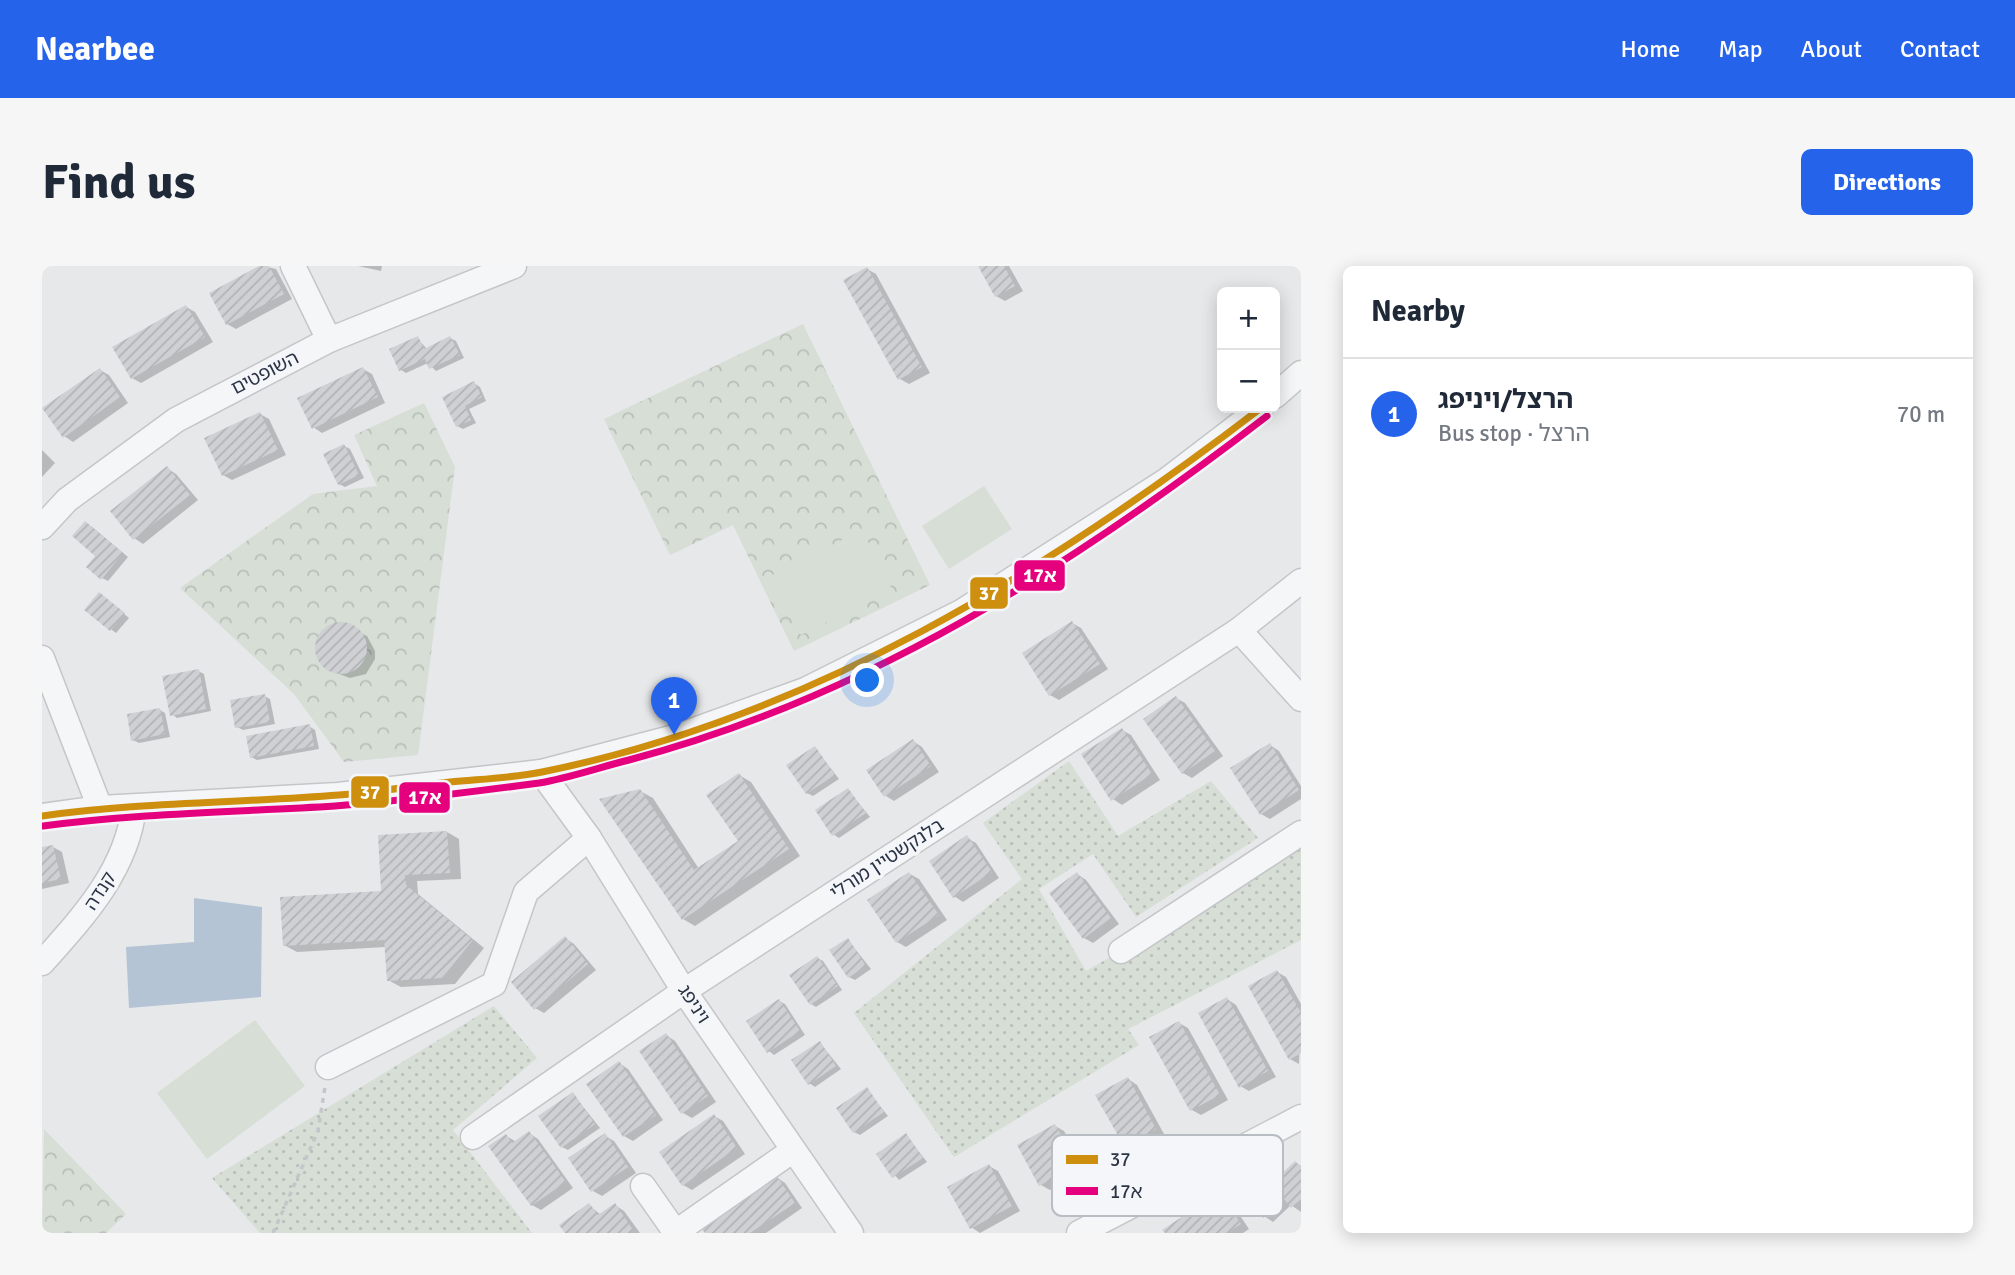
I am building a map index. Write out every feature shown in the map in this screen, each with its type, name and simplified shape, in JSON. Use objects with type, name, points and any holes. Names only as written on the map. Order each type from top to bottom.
[{"type":"street","points":[[293,266],[328,340]]},
{"type":"street","name":"השופטים","points":[[42,527],[68,500],[176,420],[328,340],[514,266]]},
{"type":"street","points":[[1280,392],[1300,376]]},
{"type":"street","points":[[42,816],[100,808],[338,795],[541,772],[678,736],[805,690],[961,612],[1167,480],[1254,413]]},
{"type":"street","name":"בלנקשטיין מורלי","points":[[473,1137],[684,991],[1239,630],[1301,581]]},
{"type":"street","points":[[1239,630],[1301,699]]},
{"type":"street","points":[[42,658],[100,808]]},
{"type":"street","name":"ויניפג","points":[[541,772],[589,838],[684,991],[792,1151],[852,1233]]},
{"type":"street","name":"קנדה","points":[[42,963],[82,918],[115,870],[132,830],[134,807]]},
{"type":"street","points":[[1121,951],[1301,833]]},
{"type":"street","points":[[328,1067],[494,984],[526,892],[589,838]]},
{"type":"street","points":[[1267,1135],[1301,1117]]},
{"type":"street","points":[[643,1186],[676,1233],[792,1151]]},
{"type":"street","points":[[1079,1233],[1112,1216]]},
{"type":"path","points":[[273,1233],[318,1131],[328,1067]]},
{"type":"green space","points":[[803,324],[930,585],[794,651],[733,525],[670,555],[604,419]]},
{"type":"green space","points":[[424,403],[455,467],[418,755],[344,762],[294,694],[180,588],[313,494],[377,486],[354,435]]},
{"type":"green space","points":[[984,486],[1012,529],[949,569],[922,526]]},
{"type":"green space","points":[[862,530],[892,589],[801,635],[770,576]]},
{"type":"green space","points":[[1069,761],[1118,836],[1211,781],[1258,838],[1136,917],[1093,854],[1039,889],[1086,971],[1301,847],[1301,940],[1128,1029],[1139,1045],[954,1157],[854,1013],[1022,879],[983,823]]},
{"type":"green space","points":[[494,1006],[537,1058],[453,1130],[532,1233],[260,1233],[212,1178]]},
{"type":"green space","points":[[255,1020],[305,1086],[207,1159],[157,1093]]},
{"type":"green space","points":[[44,1129],[126,1214],[106,1233],[42,1233]]},
{"type":"water","points":[[194,898],[262,907],[261,997],[129,1008],[126,947],[194,942]]},
{"type":"building","points":[[259,266],[269,266],[284,294],[226,325],[209,293]]},
{"type":"building","points":[[978,266],[1004,266],[1015,286],[995,297]]},
{"type":"building","points":[[867,267],[922,367],[898,380],[843,280]]},
{"type":"building","points":[[186,305],[205,337],[131,379],[112,347]]},
{"type":"building","points":[[418,336],[424,349],[450,336],[460,355],[429,369],[425,359],[399,371],[389,349]]},
{"type":"building","points":[[363,367],[378,397],[312,429],[297,398]]},
{"type":"building","points":[[100,368],[120,397],[63,438],[42,408]]},
{"type":"building","points":[[474,381],[482,397],[465,406],[471,420],[456,427],[442,397]]},
{"type":"building","points":[[260,412],[278,450],[222,476],[204,438]]},
{"type":"building","points":[[344,444],[359,475],[338,485],[323,454]]},
{"type":"building","points":[[167,466],[190,495],[133,540],[110,511]]},
{"type":"building","points":[[85,521],[123,553],[101,580],[86,567],[95,556],[72,536]]},
{"type":"building","points":[[99,592],[125,613],[110,631],[84,610]]},
{"type":"building","points":[[1072,621],[1100,664],[1049,696],[1022,653]]},
{"type":"building","points":[[341,622],[351,624],[359,630],[365,638],[365,658],[359,666],[351,672],[341,674],[331,672],[323,666],[317,658],[315,648],[317,638],[323,630],[331,624]]},
{"type":"building","points":[[199,669],[206,709],[170,716],[162,676]]},
{"type":"building","points":[[265,694],[270,722],[235,728],[230,700]]},
{"type":"building","points":[[1176,696],[1215,751],[1182,774],[1143,719]]},
{"type":"building","points":[[160,708],[165,734],[131,741],[127,714]]},
{"type":"building","points":[[310,724],[314,746],[250,758],[246,736]]},
{"type":"building","points":[[1122,728],[1152,774],[1111,801],[1081,754]]},
{"type":"building","points":[[913,739],[931,766],[884,797],[866,770]]},
{"type":"building","points":[[1270,743],[1299,790],[1260,815],[1230,768]]},
{"type":"building","points":[[815,746],[835,775],[806,794],[786,765]]},
{"type":"building","points":[[739,773],[789,849],[682,920],[599,799],[640,789],[694,870],[738,841],[706,795]]},
{"type":"building","points":[[848,788],[866,813],[832,836],[815,810]]},
{"type":"building","points":[[447,831],[450,873],[405,875],[406,885],[473,940],[442,978],[387,981],[384,940],[283,946],[280,897],[381,891],[378,835]]},
{"type":"building","points":[[967,835],[992,872],[953,898],[929,861]]},
{"type":"building","points":[[53,845],[61,879],[42,883],[42,847]]},
{"type":"building","points":[[909,872],[939,915],[896,943],[867,900]]},
{"type":"building","points":[[1077,872],[1111,918],[1083,939],[1049,893]]},
{"type":"building","points":[[565,936],[588,964],[534,1010],[511,982]]},
{"type":"building","points":[[848,938],[866,966],[848,978],[829,950]]},
{"type":"building","points":[[817,956],[838,986],[810,1005],[789,975]]},
{"type":"building","points":[[1277,970],[1301,1013],[1301,1053],[1289,1060],[1248,986]]},
{"type":"building","points":[[1227,997],[1268,1071],[1239,1088],[1198,1013]]},
{"type":"building","points":[[779,999],[800,1031],[767,1053],[746,1021]]},
{"type":"building","points":[[1179,1021],[1220,1095],[1190,1111],[1149,1037]]},
{"type":"building","points":[[666,1033],[708,1096],[681,1114],[639,1051]]},
{"type":"building","points":[[820,1041],[836,1066],[808,1085],[791,1060]]},
{"type":"building","points":[[619,1061],[656,1115],[623,1137],[586,1084]]},
{"type":"building","points":[[1128,1077],[1156,1129],[1145,1135],[1118,1135],[1095,1095]]},
{"type":"building","points":[[867,1087],[884,1112],[853,1133],[836,1108]]},
{"type":"building","points":[[573,1092],[595,1124],[561,1148],[538,1116]]},
{"type":"building","points":[[714,1114],[737,1148],[682,1186],[659,1152]]},
{"type":"building","points":[[1055,1124],[1061,1135],[1052,1135],[1052,1179],[1039,1186],[1017,1145]]},
{"type":"building","points":[[529,1131],[566,1182],[531,1206],[488,1146],[506,1134],[512,1143]]},
{"type":"building","points":[[605,1133],[628,1167],[591,1192],[568,1158]]},
{"type":"building","points":[[906,1133],[923,1158],[892,1178],[876,1154]]},
{"type":"building","points":[[1295,1161],[1301,1167],[1301,1199],[1291,1208],[1283,1200],[1283,1172]]},
{"type":"building","points":[[989,1164],[1012,1206],[970,1229],[947,1187]]},
{"type":"building","points":[[776,1175],[795,1203],[750,1233],[705,1233],[700,1227]]},
{"type":"building","points":[[589,1203],[598,1215],[615,1203],[633,1230],[628,1233],[565,1233],[559,1225]]},
{"type":"building","points":[[1183,1216],[1236,1216],[1241,1224],[1227,1233],[1165,1233],[1162,1230]]},
{"type":"transit line","name":"37","points":[[42,816],[153,805],[339,795],[508,777],[542,772],[641,748],[737,715],[831,676],[922,631],[1010,581],[1096,526],[1180,469],[1254,413]]},
{"type":"transit line","name":"17א","points":[[43,826],[152,816],[360,804],[539,783],[629,760],[717,733],[802,701],[884,663],[965,620],[1043,574],[1120,523],[1267,416]]},
{"type":"place","name":"הרצל/ויניפג","points":[[674,735]]}]
